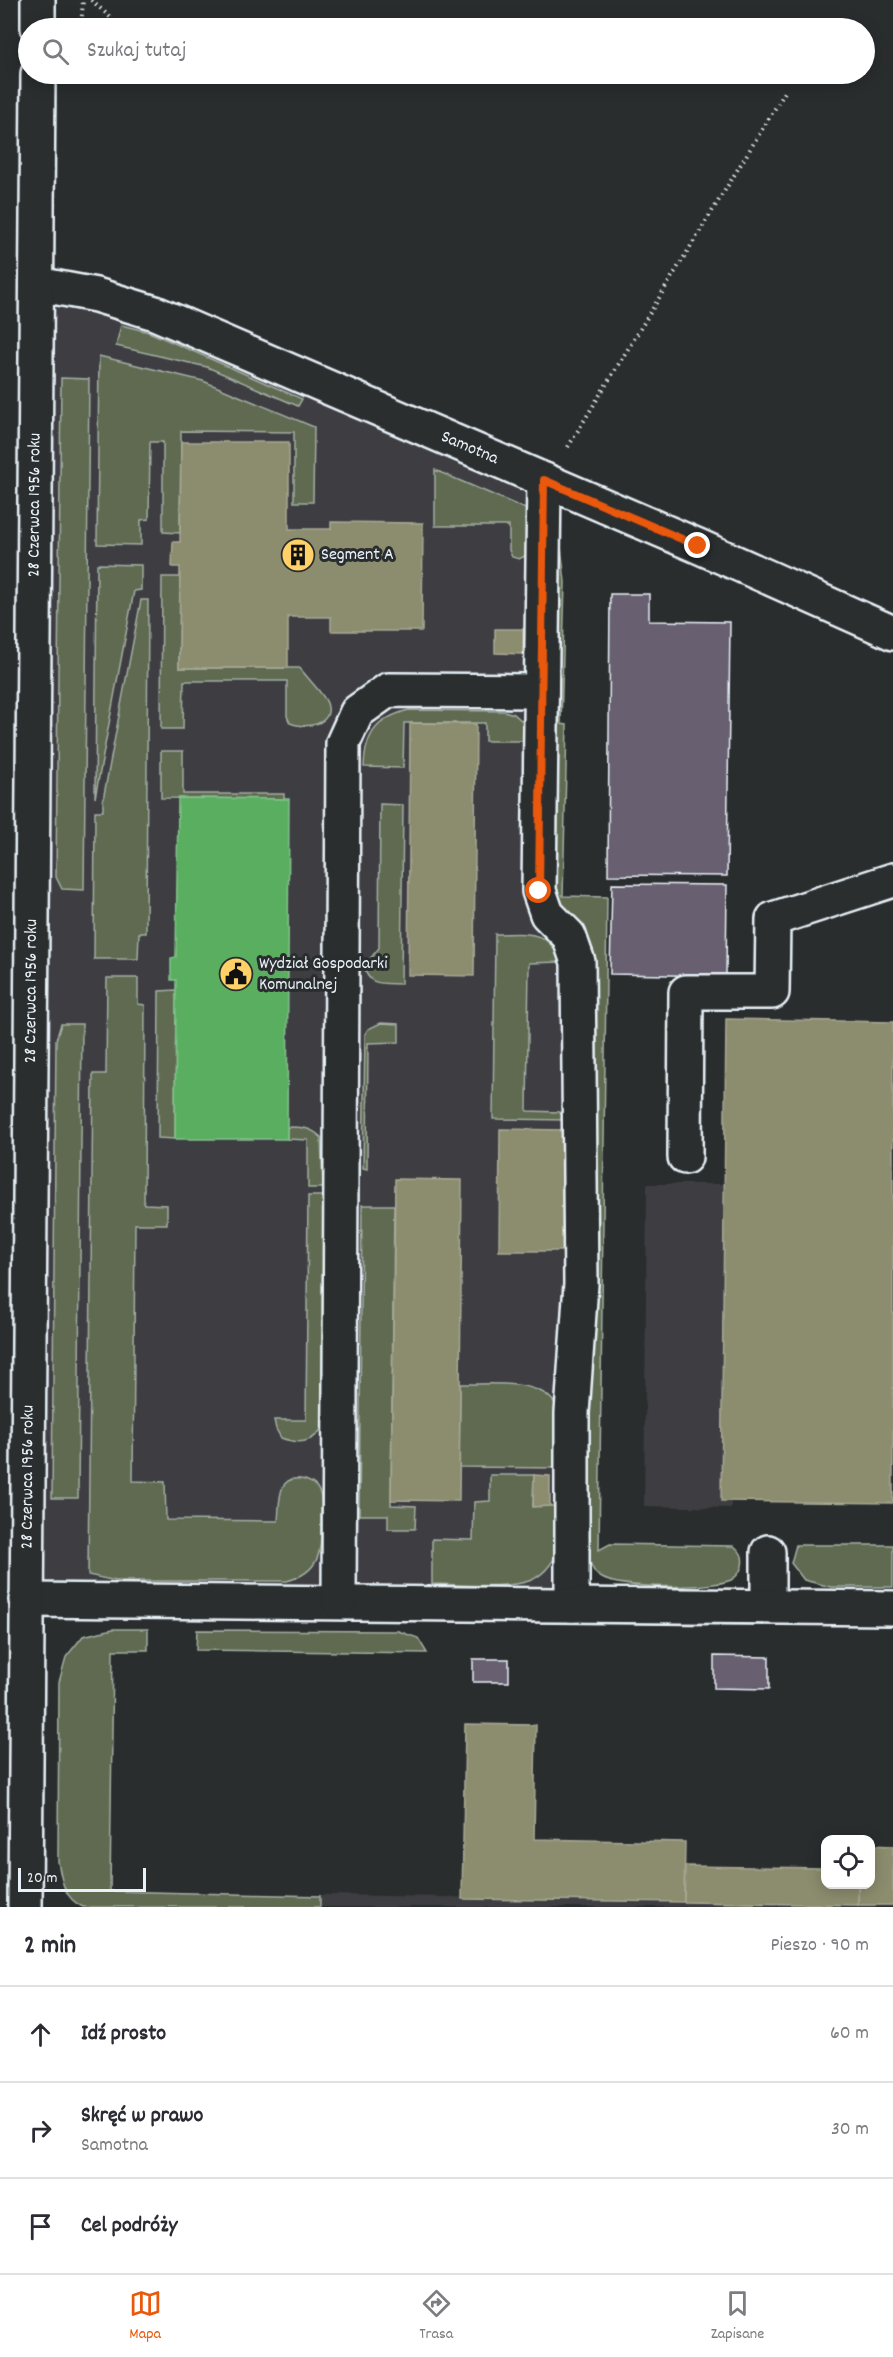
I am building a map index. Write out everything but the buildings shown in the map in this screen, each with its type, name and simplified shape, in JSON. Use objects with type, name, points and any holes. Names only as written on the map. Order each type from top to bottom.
[{"type":"street","points":[[38,0],[38,18]]},
{"type":"street","name":"28 Czerwca 1956 roku","points":[[25,1907],[38,84]]},
{"type":"street","name":"Samotna","points":[[37,285],[96,295],[155,314],[544,480],[893,633]]},
{"type":"street","points":[[544,480],[539,891],[547,914],[569,936],[578,962],[581,1284],[572,1413],[572,1605]]},
{"type":"street","points":[[339,1602],[343,743],[357,712],[388,690],[541,691]]},
{"type":"street","points":[[685,1156],[686,992],[772,992],[773,919],[893,880]]},
{"type":"street","points":[[768,1551],[768,1606]]},
{"type":"street","points":[[26,1600],[893,1608]]},
{"type":"path","points":[[82,18],[83,0]]},
{"type":"path","points":[[91,0],[110,17]]},
{"type":"path","points":[[544,480],[570,445],[785,92]]},
{"type":"shaded area","points":[[37,284],[544,480],[539,891],[569,936],[572,1605],[26,1600]]},
{"type":"shaded area","points":[[647,1184],[735,1184],[731,1508],[644,1506]]},
{"type":"shaded area","points":[[110,1891],[893,1905],[893,1907],[110,1907]]},
{"type":"green space","points":[[121,325],[149,332],[302,399],[298,406],[207,367],[116,346]]},
{"type":"green space","points":[[99,356],[203,381],[314,427],[313,502],[294,502],[294,432],[181,431],[180,533],[163,532],[163,442],[150,442],[149,519],[141,520],[141,545],[97,544]]},
{"type":"green space","points":[[61,378],[89,379],[84,890],[62,889],[56,877]]},
{"type":"green space","points":[[435,470],[526,509],[529,533],[525,556],[519,559],[512,557],[509,550],[509,526],[435,526]]},
{"type":"green space","points":[[559,528],[565,582],[561,724],[567,725],[563,896],[607,897],[599,1550],[610,1544],[734,1546],[740,1552],[743,1563],[733,1579],[720,1583],[646,1586],[612,1582],[596,1573],[587,1551],[596,963],[585,933],[556,896]]},
{"type":"green space","points":[[97,564],[141,565],[141,590],[134,591],[95,798]]},
{"type":"green space","points":[[162,577],[180,577],[179,668],[300,668],[325,699],[328,711],[326,717],[310,725],[290,723],[287,716],[287,681],[184,681],[183,729],[161,729]]},
{"type":"green space","points":[[141,600],[148,600],[146,933],[139,933],[138,959],[94,959],[95,811],[103,811],[103,800]]},
{"type":"green space","points":[[409,710],[504,711],[514,714],[522,721],[524,741],[485,741],[485,723],[404,723],[403,768],[364,767],[367,745],[375,729],[389,718]]},
{"type":"green space","points":[[161,751],[183,751],[183,794],[284,794],[284,799],[161,798]]},
{"type":"green space","points":[[380,804],[403,805],[401,984],[373,981],[366,973],[364,966],[379,948]]},
{"type":"green space","points":[[495,934],[526,934],[543,938],[556,951],[561,962],[529,963],[527,1111],[559,1112],[567,1120],[493,1119]]},
{"type":"green space","points":[[107,978],[138,978],[138,1004],[145,1005],[144,1204],[167,1205],[167,1224],[135,1224],[133,1481],[165,1482],[166,1520],[278,1521],[281,1491],[284,1485],[289,1480],[296,1479],[312,1483],[318,1489],[322,1505],[317,1558],[307,1572],[287,1581],[116,1581],[88,1575],[93,1074],[106,1074]]},
{"type":"green space","points":[[176,990],[175,1139],[158,1138],[159,991]]},
{"type":"green space","points":[[381,1023],[399,1024],[399,1042],[368,1043],[367,1169],[363,1168],[365,1034],[368,1029]]},
{"type":"green space","points":[[61,1024],[82,1024],[78,1498],[52,1498],[56,1040]]},
{"type":"green space","points":[[287,1127],[305,1128],[321,1137],[323,1188],[308,1188],[308,1140],[287,1139]]},
{"type":"green space","points":[[308,1196],[323,1196],[322,1428],[314,1437],[299,1442],[281,1438],[274,1420],[306,1420]]},
{"type":"green space","points":[[362,1205],[394,1205],[391,1505],[416,1506],[415,1529],[388,1529],[388,1515],[359,1515]]},
{"type":"green space","points":[[460,1384],[527,1387],[550,1397],[558,1412],[562,1468],[459,1467]]},
{"type":"green space","points":[[490,1475],[534,1475],[533,1506],[561,1506],[561,1539],[554,1559],[546,1570],[529,1581],[495,1585],[432,1584],[432,1539],[473,1540],[474,1502],[490,1501]]},
{"type":"green space","points":[[796,1545],[893,1545],[893,1587],[831,1587],[804,1580],[791,1563]]},
{"type":"green space","points":[[113,1629],[148,1629],[148,1650],[113,1650],[110,1891],[320,1896],[320,1907],[83,1907],[68,1894],[62,1881],[58,1861],[59,1682],[66,1657],[83,1636]]},
{"type":"green space","points":[[197,1630],[398,1631],[418,1638],[427,1653],[196,1650]]},
{"type":"place","name":"Segment A","points":[[298,555]]},
{"type":"place","name":"Wydział Gospodarki Komunalnej","points":[[236,974]]},
{"type":"route","points":[[539,891],[544,480],[698,546]]}]
